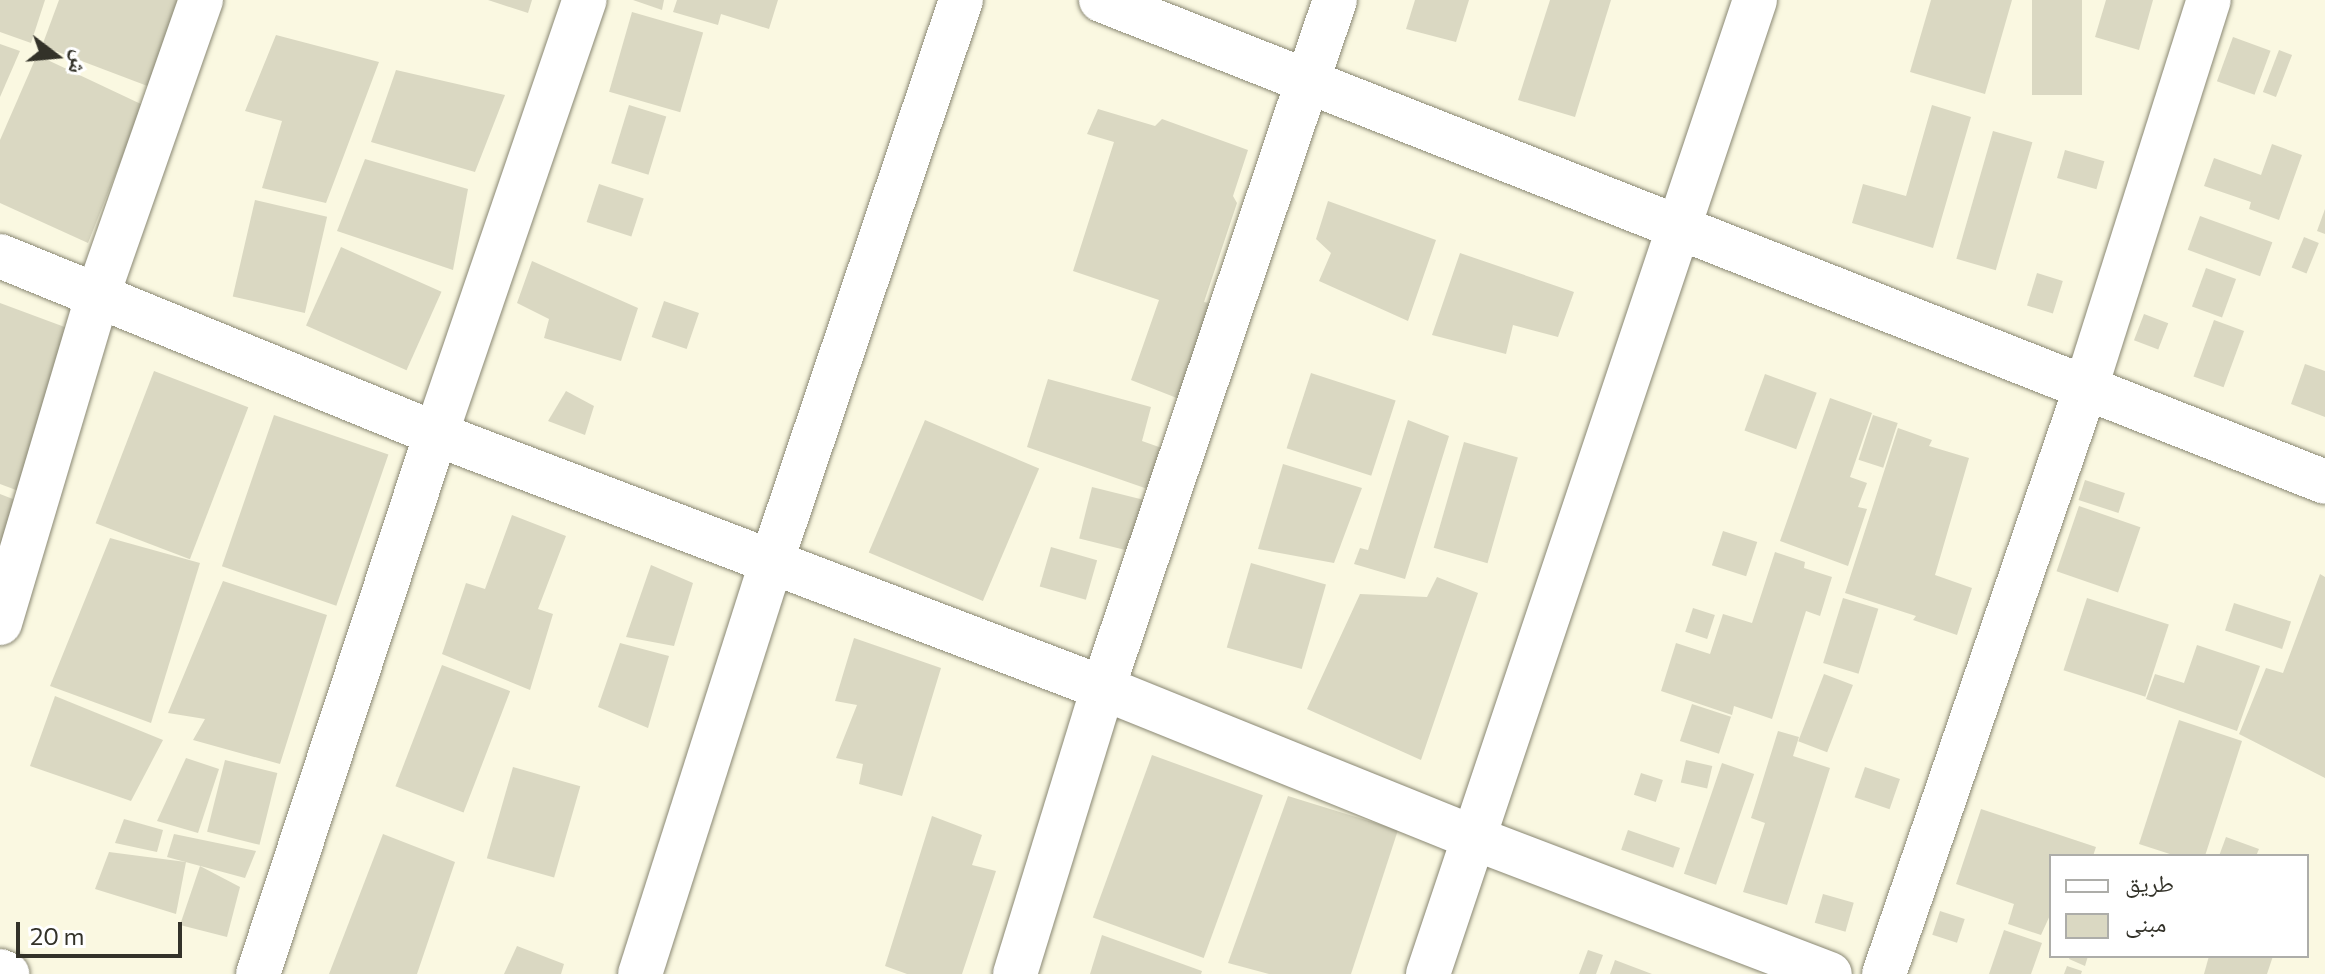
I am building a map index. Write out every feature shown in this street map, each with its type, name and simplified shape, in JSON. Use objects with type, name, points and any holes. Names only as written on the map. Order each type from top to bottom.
[{"type":"street","points":[[0,623],[98,294],[201,0]]},
{"type":"street","points":[[258,974],[436,434],[585,0]]},
{"type":"street","points":[[640,974],[772,560],[961,0]]},
{"type":"street","points":[[1101,0],[1680,225],[2325,482]]},
{"type":"street","points":[[1015,974],[1103,688],[1335,0]]},
{"type":"street","points":[[1428,974],[1471,837],[1755,0]]},
{"type":"street","points":[[1884,974],[2086,387],[2209,0]]},
{"type":"street","points":[[0,256],[436,434],[1103,688],[1471,837],[1830,974]]},
{"type":"street","points":[[0,971],[7,974]]},
{"type":"building","points":[[0,0],[45,0],[31,43],[0,32]]},
{"type":"building","points":[[59,0],[191,0],[158,90],[42,46]]},
{"type":"building","points":[[488,0],[532,0],[528,13]]},
{"type":"building","points":[[633,0],[664,0],[662,10]]},
{"type":"building","points":[[677,0],[778,0],[769,29],[721,14],[718,25],[673,12]]},
{"type":"building","points":[[1415,0],[1469,0],[1456,42],[1406,29]]},
{"type":"building","points":[[1550,0],[1611,0],[1575,117],[1518,100]]},
{"type":"building","points":[[1931,0],[2012,0],[1985,94],[1910,72]]},
{"type":"building","points":[[2032,0],[2082,0],[2082,95],[2032,95]]},
{"type":"building","points":[[2106,0],[2153,0],[2139,50],[2095,37]]},
{"type":"building","points":[[632,12],[703,32],[680,112],[609,92]]},
{"type":"building","points":[[276,35],[379,62],[326,203],[262,188],[282,121],[245,111]]},
{"type":"building","points":[[2233,37],[2271,51],[2255,95],[2217,81]]},
{"type":"building","points":[[0,44],[20,51],[0,97]]},
{"type":"building","points":[[2279,50],[2292,55],[2276,97],[2263,92]]},
{"type":"building","points":[[37,55],[143,105],[88,243],[0,203],[0,140]]},
{"type":"building","points":[[396,70],[505,95],[475,172],[371,142]]},
{"type":"building","points":[[629,105],[666,116],[648,175],[611,163]]},
{"type":"building","points":[[1932,105],[1971,117],[1933,248],[1852,223],[1863,184],[1906,196]]},
{"type":"building","points":[[1098,109],[1155,126],[1162,119],[1248,150],[1233,196],[1237,203],[1204,302],[1219,305],[1187,402],[1131,380],[1159,300],[1073,271],[1114,142],[1087,134]]},
{"type":"building","points":[[1993,131],[2032,142],[1996,270],[1956,259]]},
{"type":"building","points":[[2272,144],[2302,155],[2279,220],[2249,209],[2251,202],[2204,186],[2214,158],[2261,175]]},
{"type":"building","points":[[2065,150],[2104,161],[2096,189],[2057,178]]},
{"type":"building","points":[[365,159],[468,189],[453,270],[337,231]]},
{"type":"building","points":[[599,184],[644,199],[631,237],[587,222]]},
{"type":"building","points":[[255,200],[327,217],[305,313],[233,296]]},
{"type":"building","points":[[1328,201],[1436,240],[1408,321],[1319,281],[1331,253],[1316,239]]},
{"type":"building","points":[[2325,209],[2325,234],[2317,231]]},
{"type":"building","points":[[2200,216],[2272,242],[2260,276],[2188,250]]},
{"type":"building","points":[[2304,237],[2319,243],[2306,274],[2292,268]]},
{"type":"building","points":[[341,247],[441,292],[407,370],[306,326]]},
{"type":"building","points":[[1460,253],[1574,292],[1558,337],[1513,325],[1506,354],[1432,335]]},
{"type":"building","points":[[532,261],[638,308],[621,361],[544,338],[549,319],[517,303]]},
{"type":"building","points":[[2206,268],[2236,279],[2222,317],[2192,307]]},
{"type":"building","points":[[2037,273],[2063,281],[2053,313],[2027,306]]},
{"type":"building","points":[[664,301],[699,313],[687,349],[652,337]]},
{"type":"building","points":[[0,303],[70,329],[24,493],[0,484]]},
{"type":"building","points":[[2144,314],[2168,323],[2158,349],[2134,340]]},
{"type":"building","points":[[2214,320],[2244,331],[2224,387],[2193,376]]},
{"type":"building","points":[[2305,364],[2325,371],[2325,417],[2291,404]]},
{"type":"building","points":[[154,371],[248,407],[190,559],[96,523]]},
{"type":"building","points":[[1311,373],[1396,401],[1371,476],[1287,448]]},
{"type":"building","points":[[1765,374],[1817,393],[1796,449],[1744,430]]},
{"type":"building","points":[[1048,379],[1151,407],[1142,441],[1176,453],[1162,494],[1027,447]]},
{"type":"building","points":[[566,391],[594,406],[585,435],[548,421]]},
{"type":"building","points":[[1830,398],[1872,413],[1850,477],[1867,483],[1858,507],[1867,509],[1848,566],[1780,541]]},
{"type":"building","points":[[274,415],[388,454],[336,606],[222,566]]},
{"type":"building","points":[[1873,415],[1898,423],[1883,468],[1858,460]]},
{"type":"building","points":[[925,420],[1039,468],[983,601],[869,553]]},
{"type":"building","points":[[1408,420],[1449,436],[1405,579],[1354,564],[1360,548],[1368,550]]},
{"type":"building","points":[[1898,428],[1932,440],[1929,446],[1969,458],[1935,575],[1972,588],[1957,635],[1913,620],[1916,616],[1845,593]]},
{"type":"building","points":[[1464,442],[1518,457],[1488,563],[1434,548]]},
{"type":"building","points":[[1283,464],[1362,488],[1334,563],[1258,549]]},
{"type":"building","points":[[2085,480],[2125,493],[2118,513],[2079,500]]},
{"type":"building","points":[[1092,487],[1149,501],[1136,553],[1079,538]]},
{"type":"building","points":[[0,494],[18,501],[0,557]]},
{"type":"building","points":[[2079,506],[2140,527],[2118,592],[2057,571]]},
{"type":"building","points":[[512,515],[566,536],[538,609],[553,614],[530,690],[442,654],[466,583],[485,589]]},
{"type":"building","points":[[1723,531],[1757,542],[1746,576],[1712,565]]},
{"type":"building","points":[[110,538],[200,563],[151,723],[50,686]]},
{"type":"building","points":[[1051,547],[1097,560],[1086,600],[1040,586]]},
{"type":"building","points":[[1775,552],[1805,562],[1804,568],[1832,577],[1820,616],[1806,611],[1772,719],[1734,706],[1732,715],[1661,691],[1676,643],[1710,654],[1723,614],[1752,623]]},
{"type":"building","points":[[1251,563],[1326,584],[1302,669],[1227,648]]},
{"type":"building","points":[[651,565],[693,583],[674,646],[626,637]]},
{"type":"building","points":[[2320,574],[2325,577],[2325,778],[2239,734],[2266,668],[2283,673]]},
{"type":"building","points":[[1437,577],[1478,593],[1421,760],[1307,709],[1360,594],[1427,597]]},
{"type":"building","points":[[223,581],[327,615],[280,764],[193,740],[205,719],[168,713]]},
{"type":"building","points":[[1843,598],[1878,609],[1859,674],[1823,663]]},
{"type":"building","points":[[2087,598],[2169,625],[2145,697],[2064,670]]},
{"type":"building","points":[[2234,603],[2291,622],[2282,649],[2225,631]]},
{"type":"building","points":[[1693,608],[1715,615],[1707,639],[1685,632]]},
{"type":"building","points":[[854,638],[941,668],[902,796],[859,784],[863,764],[836,758],[857,705],[835,701]]},
{"type":"building","points":[[620,643],[669,656],[648,728],[598,707]]},
{"type":"building","points":[[2197,645],[2260,666],[2237,731],[2146,699],[2155,674],[2184,683]]},
{"type":"building","points":[[442,665],[510,691],[464,813],[395,786]]},
{"type":"building","points":[[1824,674],[1853,685],[1827,752],[1798,741]]},
{"type":"building","points":[[55,696],[163,740],[131,801],[30,766]]},
{"type":"building","points":[[1692,704],[1731,717],[1719,754],[1680,741]]},
{"type":"building","points":[[2179,720],[2242,741],[2206,854],[2170,854],[2139,844]]},
{"type":"building","points":[[1778,731],[1799,737],[1793,756],[1830,768],[1787,905],[1743,892],[1765,823],[1751,818]]},
{"type":"building","points":[[1152,755],[1263,795],[1204,958],[1093,918]]},
{"type":"building","points":[[186,758],[219,769],[198,833],[157,821]]},
{"type":"building","points":[[225,760],[277,773],[259,845],[207,832]]},
{"type":"building","points":[[1686,760],[1712,766],[1707,788],[1681,782]]},
{"type":"building","points":[[1722,763],[1754,774],[1716,885],[1684,874]]},
{"type":"building","points":[[513,767],[580,786],[554,878],[487,858]]},
{"type":"building","points":[[1865,767],[1900,779],[1890,809],[1855,797]]},
{"type":"building","points":[[1641,773],[1663,780],[1656,802],[1634,795]]},
{"type":"building","points":[[1288,796],[1398,830],[1351,974],[1269,974],[1228,963]]},
{"type":"building","points":[[1981,809],[2096,847],[2094,854],[2049,854],[2049,917],[2041,935],[2008,924],[2014,904],[1956,884]]},
{"type":"building","points":[[932,816],[982,835],[972,865],[996,871],[962,974],[907,974],[885,966]]},
{"type":"building","points":[[124,819],[163,830],[157,852],[115,843]]},
{"type":"building","points":[[1628,830],[1680,848],[1673,868],[1621,850]]},
{"type":"building","points":[[174,834],[256,851],[245,878],[167,857]]},
{"type":"building","points":[[383,834],[455,862],[417,974],[329,974]]},
{"type":"building","points":[[2226,837],[2259,849],[2257,854],[2220,854]]},
{"type":"building","points":[[109,852],[186,862],[176,914],[95,889]]},
{"type":"building","points":[[200,866],[240,887],[227,937],[180,925]]},
{"type":"building","points":[[1823,894],[1854,903],[1845,932],[1815,923]]},
{"type":"building","points":[[1940,911],[1965,919],[1957,943],[1932,935]]},
{"type":"building","points":[[2004,930],[2042,943],[2031,974],[1989,974]]},
{"type":"building","points":[[1102,935],[1202,971],[1201,974],[1090,974]]},
{"type":"building","points":[[517,946],[564,964],[561,974],[504,974]]},
{"type":"building","points":[[1588,950],[1603,955],[1596,974],[1579,974]]},
{"type":"building","points":[[2069,958],[2087,958],[2085,966]]},
{"type":"building","points":[[2208,958],[2272,958],[2267,974],[2204,974]]},
{"type":"building","points":[[1615,960],[1652,974],[1610,974]]},
{"type":"building","points":[[2067,966],[2082,971],[2081,974],[2064,974]]}]
